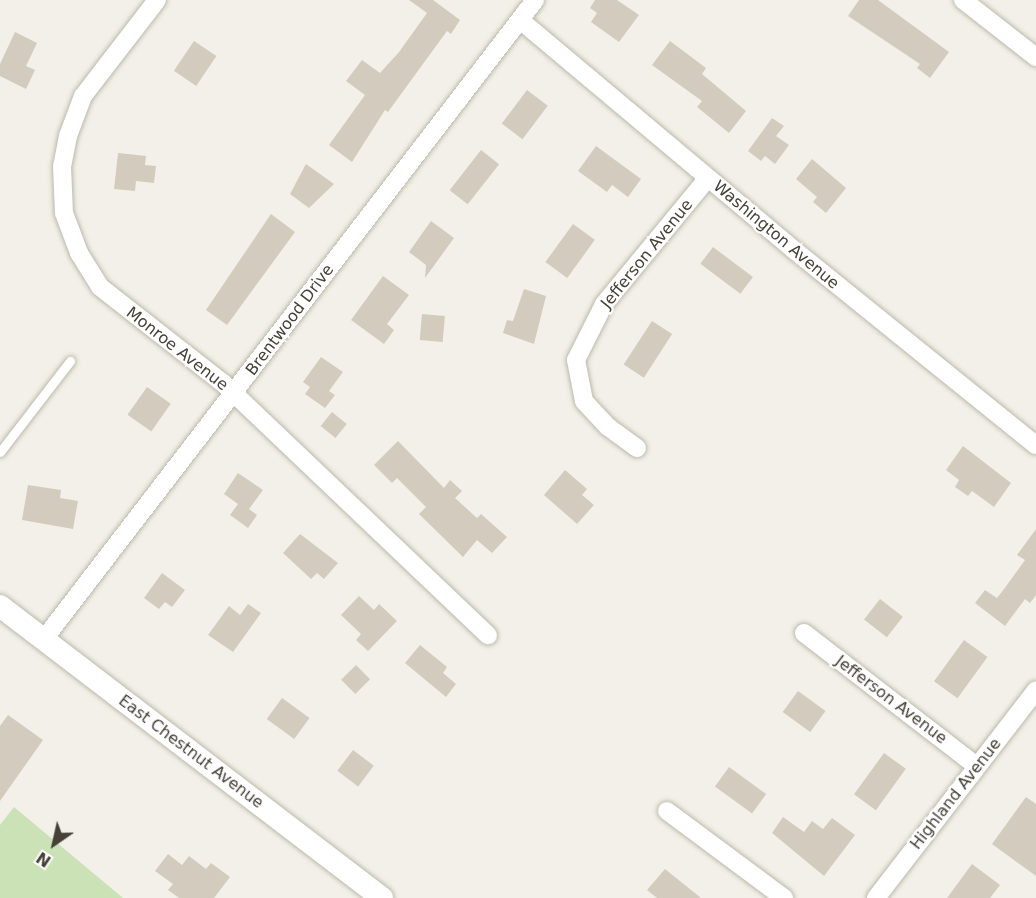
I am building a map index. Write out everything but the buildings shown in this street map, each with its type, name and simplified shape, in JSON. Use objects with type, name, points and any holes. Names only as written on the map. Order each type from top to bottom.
[{"type":"street","name":"Monroe Avenue","points":[[158,0],[83,96],[62,166],[64,213],[79,253],[100,287],[234,393],[488,635]]},
{"type":"street","name":"Brentwood Drive","points":[[44,639],[535,0]]},
{"type":"street","points":[[963,0],[1036,57]]},
{"type":"street","name":"Washington Avenue","points":[[520,20],[708,178],[1036,445]]},
{"type":"street","name":"Jefferson Avenue","points":[[637,448],[608,427],[584,401],[576,360],[604,304],[708,178]]},
{"type":"street","name":"East Chestnut Avenue","points":[[0,607],[382,898]]},
{"type":"street","name":"Jefferson Avenue","points":[[804,633],[977,766]]},
{"type":"street","name":"Highland Avenue","points":[[876,898],[1036,690]]},
{"type":"street","points":[[667,811],[784,898]]},
{"type":"lane","points":[[0,452],[70,361]]},
{"type":"green space","points":[[14,807],[123,898],[0,898],[0,825]]}]
